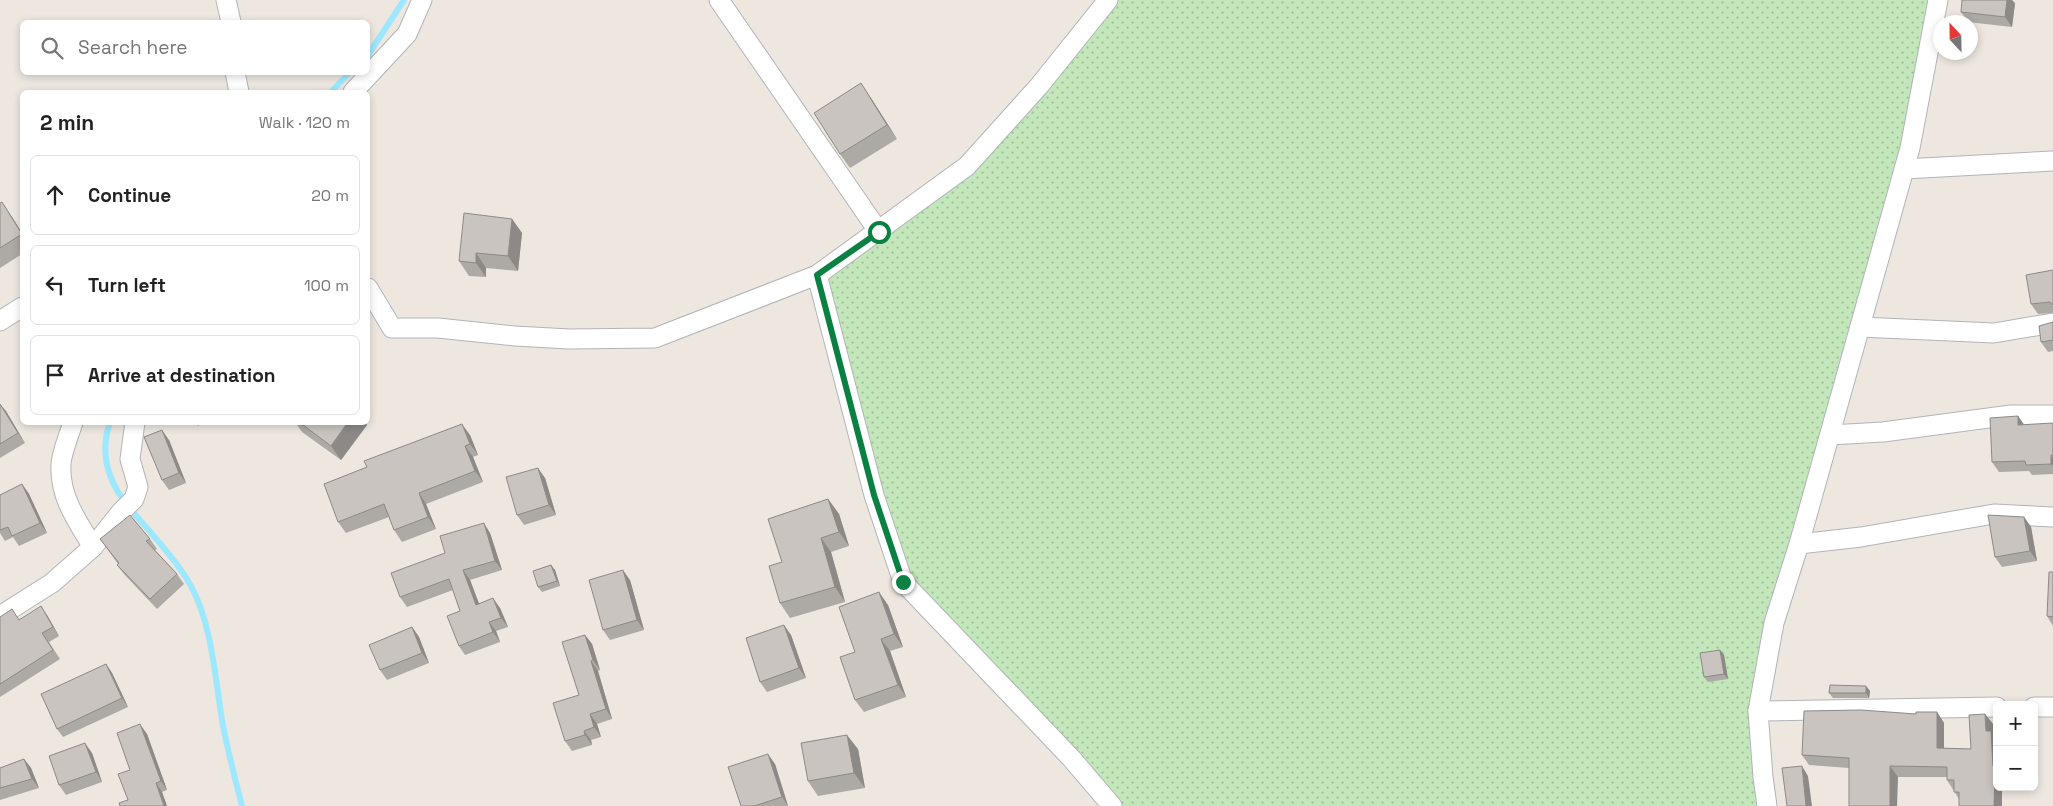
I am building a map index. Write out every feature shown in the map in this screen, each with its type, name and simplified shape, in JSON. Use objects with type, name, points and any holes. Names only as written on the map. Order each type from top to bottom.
[{"type":"street","points":[[226,0],[230,20]]},
{"type":"street","points":[[370,74],[407,34],[422,0]]},
{"type":"street","points":[[719,0],[879,232]]},
{"type":"street","points":[[370,291],[392,328],[438,328],[515,336],[622,340],[655,338],[817,275],[879,232],[967,166],[1039,86],[1108,0]]},
{"type":"street","points":[[1767,806],[1758,711],[1774,623],[1799,544],[1910,148],[1938,0]]},
{"type":"street","points":[[236,75],[239,90]]},
{"type":"street","points":[[355,90],[369,75]]},
{"type":"street","points":[[1904,169],[2053,161]]},
{"type":"street","points":[[817,275],[874,495],[903,582],[1072,759],[1112,806]]},
{"type":"street","points":[[0,321],[20,308]]},
{"type":"street","points":[[1860,326],[1994,332],[2053,323]]},
{"type":"street","points":[[1830,435],[1883,432],[2011,415],[2053,415]]},
{"type":"street","points":[[72,425],[61,463],[62,487],[72,513],[93,547]]},
{"type":"street","points":[[0,616],[52,583],[93,547],[134,499],[138,487],[130,459],[135,425]]},
{"type":"street","points":[[1799,544],[1861,536],[1994,514],[2053,517]]},
{"type":"street","points":[[1758,711],[1993,707]]},
{"type":"street","points":[[2038,707],[2053,707]]},
{"type":"green space","points":[[1108,0],[1938,0],[1935,15],[1933,15],[1933,26],[1910,148],[1758,711],[1767,806],[1112,806],[903,582],[817,275],[967,166]]},
{"type":"building","points":[[1962,0],[2007,0],[2005,17],[1961,12]]},
{"type":"building","points":[[861,83],[887,125],[840,154],[814,113]]},
{"type":"building","points":[[2,202],[20,231],[20,235],[0,248],[0,203]]},
{"type":"building","points":[[464,213],[512,219],[508,256],[476,253],[476,263],[459,261]]},
{"type":"building","points":[[2053,270],[2053,305],[2050,302],[2031,304],[2026,275]]},
{"type":"building","points":[[2053,322],[2053,340],[2041,342],[2039,326]]},
{"type":"building","points":[[0,404],[18,433],[0,444]]},
{"type":"building","points":[[2018,416],[2018,425],[2053,423],[2053,455],[2051,455],[2051,464],[2026,465],[2025,461],[1992,462],[1990,418]]},
{"type":"building","points":[[462,424],[470,444],[465,446],[475,471],[419,493],[428,517],[394,530],[384,504],[338,522],[324,484],[367,467],[364,461]]},
{"type":"building","points":[[303,425],[346,425],[331,446]]},
{"type":"building","points":[[162,430],[179,473],[162,480],[144,437]]},
{"type":"building","points":[[538,468],[549,505],[517,515],[506,477]]},
{"type":"building","points":[[22,484],[40,523],[12,536],[8,527],[0,530],[0,495]]},
{"type":"building","points":[[828,499],[839,532],[821,538],[835,587],[780,603],[769,566],[782,562],[768,519]]},
{"type":"building","points":[[130,515],[150,539],[146,541],[177,574],[150,599],[117,565],[119,563],[100,539]]},
{"type":"building","points":[[1988,515],[2024,517],[2030,551],[1995,557]]},
{"type":"building","points":[[484,523],[495,561],[463,570],[476,605],[493,598],[501,618],[489,622],[493,632],[459,646],[447,616],[460,611],[449,579],[400,597],[391,573],[445,553],[440,536]]},
{"type":"building","points":[[551,565],[557,581],[538,587],[533,571]]},
{"type":"building","points":[[623,570],[637,620],[603,630],[589,580]]},
{"type":"building","points":[[2049,572],[2053,572],[2053,617],[2047,616]]},
{"type":"building","points":[[879,592],[894,634],[881,639],[898,685],[855,700],[840,657],[855,652],[839,607]]},
{"type":"building","points":[[41,606],[53,627],[42,633],[53,650],[0,684],[0,617],[12,609],[19,620]]},
{"type":"building","points":[[784,625],[799,668],[760,682],[746,638]]},
{"type":"building","points":[[412,627],[422,653],[380,670],[369,645]]},
{"type":"building","points":[[585,635],[606,709],[590,714],[594,727],[584,731],[585,735],[565,741],[553,703],[579,695],[562,642]]},
{"type":"building","points":[[1720,650],[1724,674],[1704,677],[1700,653]]},
{"type":"building","points":[[106,664],[122,698],[57,729],[41,694]]},
{"type":"building","points":[[1830,685],[1866,686],[1866,693],[1829,693]]},
{"type":"building","points":[[1861,710],[1916,714],[1916,712],[1937,712],[1937,748],[1971,749],[1969,715],[1985,714],[1986,731],[1991,731],[1994,806],[1959,806],[1959,792],[1954,792],[1954,780],[1947,780],[1947,767],[1890,766],[1890,806],[1849,806],[1849,758],[1802,755],[1804,711]]},
{"type":"building","points":[[140,724],[161,781],[156,783],[164,806],[120,806],[119,803],[128,800],[118,774],[130,770],[117,733]]},
{"type":"building","points":[[847,735],[854,773],[808,781],[801,743]]},
{"type":"building","points":[[85,743],[96,772],[59,785],[49,756]]},
{"type":"building","points":[[768,754],[782,797],[754,806],[741,806],[728,767]]},
{"type":"building","points":[[24,759],[32,779],[0,788],[0,768]]},
{"type":"building","points":[[1802,766],[1806,806],[1787,806],[1782,768]]},
{"type":"waterway","points":[[370,52],[404,0]]},
{"type":"waterway","points":[[333,90],[347,75]]},
{"type":"waterway","points":[[109,425],[106,443],[107,464],[113,483],[124,501]]},
{"type":"waterway","points":[[132,511],[179,567],[191,586],[204,617],[215,669],[224,731],[242,806]]},
{"type":"route","points":[[879,232],[817,275],[874,495],[903,582]]}]
